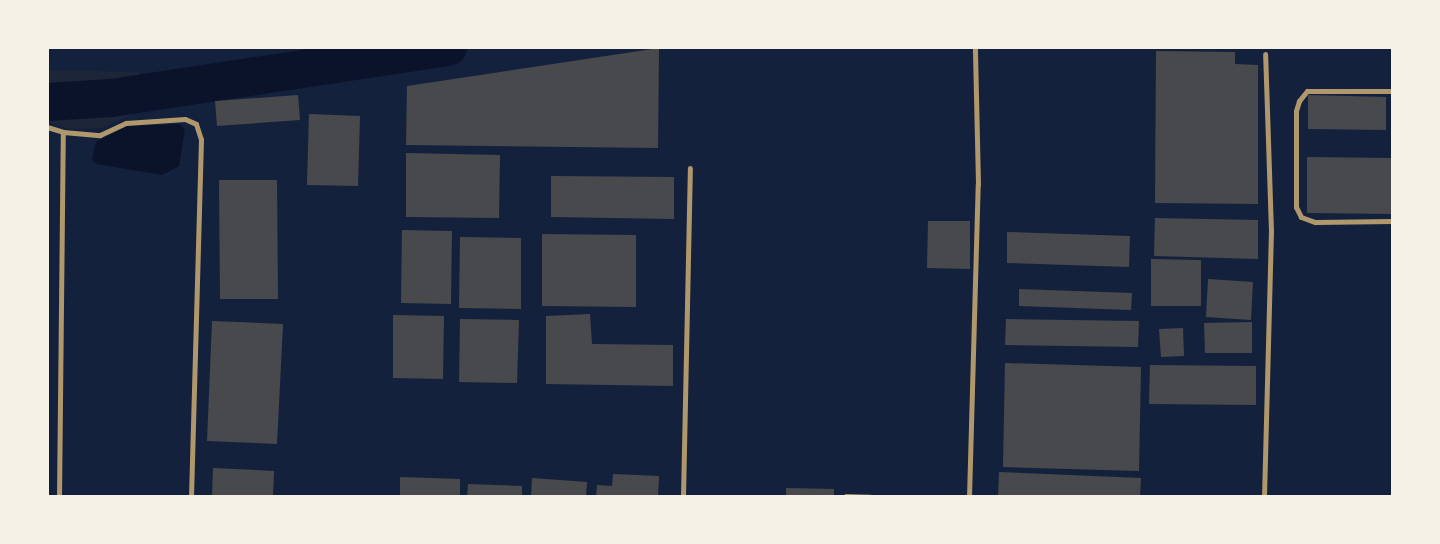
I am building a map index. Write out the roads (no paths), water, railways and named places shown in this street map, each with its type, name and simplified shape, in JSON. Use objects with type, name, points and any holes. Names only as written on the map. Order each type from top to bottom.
[{"type":"lane","points":[[969,497],[978,184],[975,47]]},
{"type":"lane","points":[[1264,497],[1271,231],[1265,54]]},
{"type":"lane","points":[[1393,91],[1307,91],[1299,101],[1296,111],[1296,207],[1301,217],[1315,222],[1393,221]]},
{"type":"lane","points":[[47,127],[63,132],[100,135],[126,122],[185,119],[196,124],[201,139],[191,497]]},
{"type":"lane","points":[[59,497],[63,132]]},
{"type":"lane","points":[[682,497],[690,168]]},
{"type":"lane","points":[[846,496],[870,497]]},
{"type":"waterway","points":[[47,102],[111,98],[448,47]]}]
